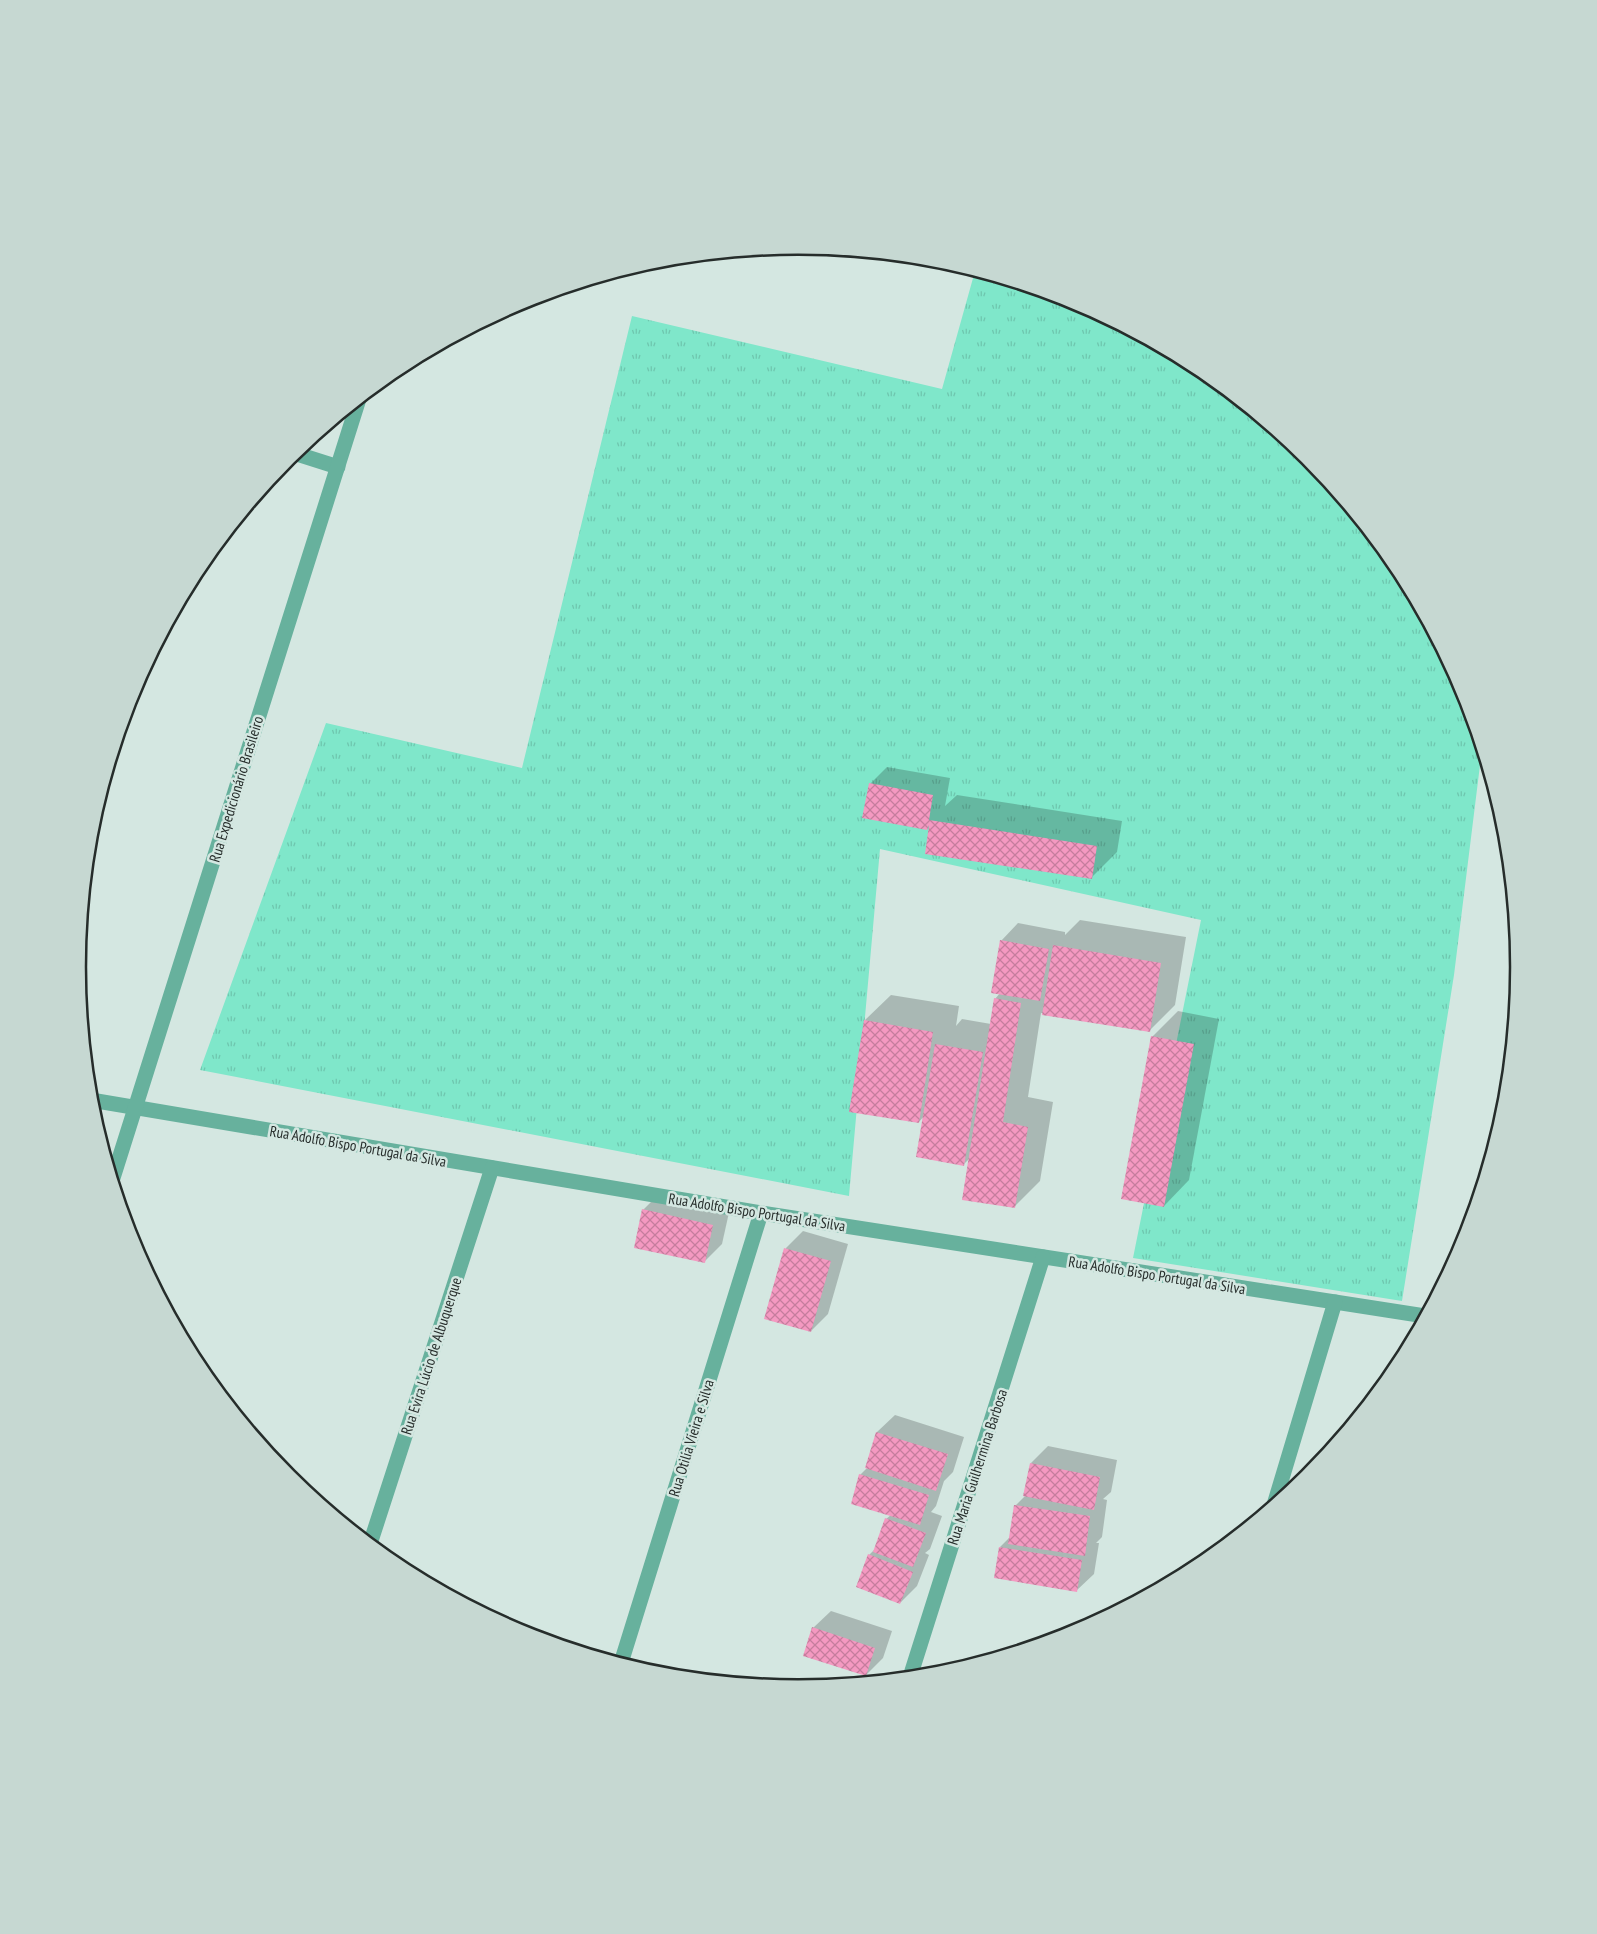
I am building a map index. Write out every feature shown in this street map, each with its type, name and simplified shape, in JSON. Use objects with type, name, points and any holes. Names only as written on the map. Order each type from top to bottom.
[{"type":"street","name":"Rua Expedicionário Brasileiro","points":[[116,1169],[357,409]]},
{"type":"street","points":[[303,456],[338,467]]},
{"type":"street","name":"Rua Adolfo Bispo Portugal da Silva","points":[[99,1102],[761,1213],[1419,1315]]},
{"type":"street","name":"Rua Evira Lúcio de Albuquerque","points":[[372,1537],[492,1168]]},
{"type":"street","name":"Rua Otilia Vieira e Silva","points":[[623,1657],[761,1213]]},
{"type":"street","name":"Rua Maria Guilhermina Barbosa","points":[[912,1670],[1043,1257]]},
{"type":"street","points":[[1278,1493],[1335,1302]]},
{"type":"green space","points":[[973,277],[1071,309],[1114,328],[1155,350],[1232,402],[1302,463],[1364,533],[1391,571],[1437,652],[1457,694],[1480,763],[1454,975],[1402,1301],[1133,1258],[1201,920],[880,849],[849,1196],[200,1070],[326,723],[522,768],[632,316],[942,389]]},
{"type":"building","points":[[869,783],[933,795],[929,820],[1097,846],[1092,879],[925,854],[929,825],[927,830],[862,818]]},
{"type":"building","points":[[1000,940],[1049,949],[1040,1001],[991,993]]},
{"type":"building","points":[[1053,945],[1161,963],[1150,1032],[1042,1015]]},
{"type":"building","points":[[994,998],[1021,1003],[1003,1122],[1028,1127],[1015,1208],[962,1200]]},
{"type":"building","points":[[864,1020],[933,1032],[919,1123],[849,1112]]},
{"type":"building","points":[[1151,1036],[1194,1044],[1164,1207],[1121,1199]]},
{"type":"building","points":[[935,1044],[983,1052],[964,1166],[916,1157]]},
{"type":"building","points":[[642,1209],[713,1225],[705,1263],[634,1248]]},
{"type":"building","points":[[784,1248],[831,1261],[811,1332],[764,1319]]},
{"type":"building","points":[[876,1432],[948,1454],[936,1491],[865,1468]]},
{"type":"building","points":[[1030,1463],[1100,1477],[1094,1510],[1023,1496]]},
{"type":"building","points":[[859,1474],[929,1495],[920,1525],[851,1504]]},
{"type":"building","points":[[1014,1505],[1090,1516],[1085,1556],[1008,1544]]},
{"type":"building","points":[[885,1518],[926,1533],[913,1567],[873,1552]]},
{"type":"building","points":[[999,1547],[1082,1560],[1077,1592],[994,1578]]},
{"type":"building","points":[[868,1554],[913,1572],[900,1604],[856,1587]]},
{"type":"building","points":[[812,1627],[875,1648],[866,1676],[803,1656]]}]
